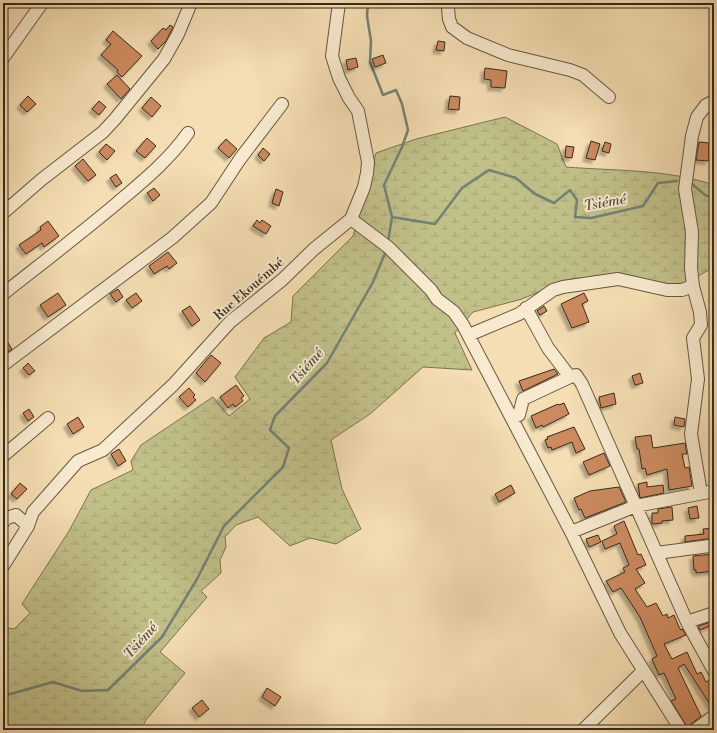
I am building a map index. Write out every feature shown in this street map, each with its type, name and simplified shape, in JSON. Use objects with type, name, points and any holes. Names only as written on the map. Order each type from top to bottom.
[{"type":"street","points":[[3,58],[42,3]]},
{"type":"street","points":[[3,213],[41,180],[103,132],[115,119],[164,59],[178,34],[191,3]]},
{"type":"street","name":"Rue Ekouémbé","points":[[3,566],[28,526],[34,512],[78,461],[103,450],[173,385],[230,322],[282,280],[314,249],[351,219],[364,187],[368,162],[358,111],[349,98],[339,78],[332,56],[339,3]]},
{"type":"street","points":[[449,3],[449,19],[452,27],[468,38],[508,55],[570,70],[583,75],[608,97]]},
{"type":"street","points":[[701,493],[691,434],[698,379],[693,338],[701,325],[700,312],[693,286],[691,268],[692,232],[685,189],[692,136],[697,116],[706,105],[714,101]]},
{"type":"street","points":[[3,365],[172,238],[211,203],[240,159],[282,104]]},
{"type":"street","points":[[3,294],[131,192],[170,157],[188,133]]},
{"type":"street","points":[[351,219],[388,247],[431,290],[437,299],[454,312],[469,335],[571,532],[620,633],[681,730]]},
{"type":"street","points":[[469,335],[519,314],[554,290],[558,289],[618,279],[667,290],[682,290],[693,286]]},
{"type":"street","points":[[526,308],[548,348],[570,376]]},
{"type":"street","points":[[512,418],[519,415],[523,399],[570,376],[576,375],[582,384],[687,622],[714,672]]},
{"type":"street","points":[[3,456],[48,418]]},
{"type":"street","points":[[571,532],[636,506],[714,491]]},
{"type":"street","points":[[3,522],[7,518],[16,515],[28,526]]},
{"type":"street","points":[[657,553],[714,546]]},
{"type":"street","points":[[687,622],[714,613]]},
{"type":"street","points":[[583,730],[643,671]]},
{"type":"street","points":[[695,730],[714,716]]},
{"type":"green space","points":[[505,117],[557,144],[566,167],[660,173],[714,185],[714,267],[677,288],[621,273],[553,286],[522,299],[473,312],[455,333],[472,370],[423,367],[370,414],[331,440],[342,489],[361,529],[336,544],[310,538],[290,546],[258,517],[236,525],[225,537],[226,547],[220,560],[221,573],[201,591],[207,597],[160,652],[185,673],[146,720],[141,730],[3,730],[3,627],[14,629],[30,613],[22,604],[69,531],[91,490],[133,470],[131,461],[141,445],[213,397],[229,416],[250,399],[235,377],[264,338],[291,322],[293,296],[353,236],[376,153],[416,139]]},
{"type":"building","points":[[170,25],[173,27],[166,41],[158,49],[151,41],[163,28],[166,30]]},
{"type":"building","points":[[113,31],[142,56],[122,77],[117,72],[118,70],[101,55],[111,44],[106,40]]},
{"type":"building","points":[[438,41],[445,42],[444,51],[436,50]]},
{"type":"building","points":[[383,55],[386,63],[375,67],[372,59]]},
{"type":"building","points":[[356,58],[358,67],[348,70],[346,60]]},
{"type":"building","points":[[485,68],[507,71],[505,88],[491,87],[491,80],[484,79]]},
{"type":"building","points":[[117,75],[130,89],[121,99],[107,84]]},
{"type":"building","points":[[28,96],[36,104],[27,112],[20,105]]},
{"type":"building","points":[[450,96],[460,97],[459,110],[448,109]]},
{"type":"building","points":[[151,97],[161,106],[152,117],[142,108]]},
{"type":"building","points":[[99,101],[106,107],[99,115],[92,109]]},
{"type":"building","points":[[147,138],[156,146],[145,158],[136,151]]},
{"type":"building","points":[[226,139],[237,149],[229,158],[218,148]]},
{"type":"building","points":[[591,141],[600,144],[595,160],[586,158]]},
{"type":"building","points":[[605,142],[611,144],[609,153],[602,151]]},
{"type":"building","points":[[699,142],[709,143],[709,161],[696,160]]},
{"type":"building","points":[[106,144],[115,151],[107,160],[99,152]]},
{"type":"building","points":[[566,146],[574,147],[572,158],[565,157]]},
{"type":"building","points":[[263,148],[270,154],[264,161],[258,155]]},
{"type":"building","points":[[83,159],[96,175],[88,181],[75,166]]},
{"type":"building","points":[[116,174],[122,183],[116,187],[110,178]]},
{"type":"building","points":[[154,188],[160,195],[153,201],[147,193]]},
{"type":"building","points":[[276,189],[283,192],[279,206],[272,203]]},
{"type":"building","points":[[257,220],[260,223],[262,220],[271,226],[266,234],[253,226]]},
{"type":"building","points":[[48,221],[59,236],[44,247],[42,243],[26,254],[19,245],[41,230],[40,227]]},
{"type":"building","points":[[168,252],[177,263],[169,269],[167,266],[154,274],[149,266]]},
{"type":"building","points":[[118,289],[123,297],[116,302],[110,294]]},
{"type":"building","points":[[58,293],[66,305],[48,317],[40,305]]},
{"type":"building","points":[[136,293],[142,301],[132,308],[126,300]]},
{"type":"building","points":[[584,293],[588,301],[582,304],[589,322],[572,328],[561,304]]},
{"type":"building","points":[[190,306],[200,320],[192,326],[182,311]]},
{"type":"building","points":[[544,306],[547,311],[540,315],[537,311]]},
{"type":"building","points":[[3,335],[12,349],[4,355],[3,353]]},
{"type":"building","points":[[211,355],[221,363],[205,382],[196,373]]},
{"type":"building","points":[[28,363],[35,371],[29,375],[23,368]]},
{"type":"building","points":[[554,369],[558,374],[523,391],[519,381]]},
{"type":"building","points":[[640,373],[643,383],[635,385],[632,376]]},
{"type":"building","points":[[236,385],[244,396],[241,398],[243,401],[235,407],[233,404],[228,408],[220,397]]},
{"type":"building","points":[[189,388],[195,395],[193,397],[196,400],[188,407],[179,397]]},
{"type":"building","points":[[614,393],[616,404],[601,408],[599,397]]},
{"type":"building","points":[[564,403],[569,414],[543,427],[542,425],[536,428],[531,416],[558,404]]},
{"type":"building","points":[[29,409],[34,417],[28,421],[23,413]]},
{"type":"building","points":[[78,417],[84,427],[73,434],[67,424]]},
{"type":"building","points":[[675,417],[685,419],[684,427],[674,425]]},
{"type":"building","points":[[574,427],[585,449],[576,453],[572,442],[552,450],[551,447],[548,448],[545,440],[548,439],[547,437]]},
{"type":"building","points":[[651,435],[653,448],[685,443],[687,454],[682,454],[685,468],[689,467],[692,486],[669,490],[667,469],[647,475],[645,468],[642,469],[639,449],[637,449],[635,437]]},
{"type":"building","points":[[119,449],[126,461],[118,466],[111,454]]},
{"type":"building","points":[[604,453],[610,466],[589,475],[583,462]]},
{"type":"building","points":[[647,482],[647,487],[663,485],[664,493],[640,498],[638,484]]},
{"type":"building","points":[[20,483],[27,489],[17,499],[11,494]]},
{"type":"building","points":[[511,485],[515,493],[499,502],[495,494]]},
{"type":"building","points":[[619,487],[626,502],[585,518],[581,509],[579,510],[574,498],[590,491]]},
{"type":"building","points":[[697,506],[699,518],[690,519],[688,508]]},
{"type":"building","points":[[672,507],[673,520],[652,524],[652,513],[658,513],[658,509]]},
{"type":"building","points":[[624,521],[638,555],[641,554],[646,565],[636,569],[645,583],[635,589],[647,607],[656,603],[663,616],[667,614],[668,618],[674,615],[679,627],[686,635],[664,644],[672,659],[687,652],[697,674],[701,672],[706,682],[714,678],[713,709],[684,664],[678,668],[701,716],[688,728],[671,701],[676,699],[664,673],[659,675],[652,659],[657,656],[640,617],[621,588],[613,592],[606,581],[625,572],[623,568],[629,565],[620,543],[605,549],[602,541],[617,534],[614,526]]},
{"type":"building","points":[[714,528],[714,538],[685,542],[685,536],[704,534],[703,529]]},
{"type":"building","points":[[598,535],[601,542],[589,547],[586,539]]},
{"type":"building","points":[[714,554],[714,571],[696,573],[696,570],[694,570],[693,556]]},
{"type":"building","points":[[714,621],[714,624],[700,630],[698,626]]},
{"type":"building","points":[[267,688],[281,697],[275,706],[262,697]]},
{"type":"building","points":[[202,700],[209,709],[199,717],[192,708]]},
{"type":"waterway","points":[[368,3],[367,16],[371,41],[370,62],[383,95],[396,90],[402,104],[408,130],[402,147],[384,185],[392,217]]},
{"type":"waterway","name":"Tsiémé","points":[[388,242],[392,217],[435,224],[462,188],[489,170],[516,178],[535,194],[554,203],[570,190],[577,200],[575,217],[591,218],[643,206],[658,183],[677,181]]},
{"type":"waterway","name":"Tsiémé","points":[[692,184],[705,195],[714,198]]},
{"type":"waterway","name":"Tsiémé","points":[[3,696],[53,682],[82,691],[108,690],[162,637],[197,579],[224,526],[283,467],[289,448],[270,430],[275,416],[327,363],[373,282],[386,251]]}]
